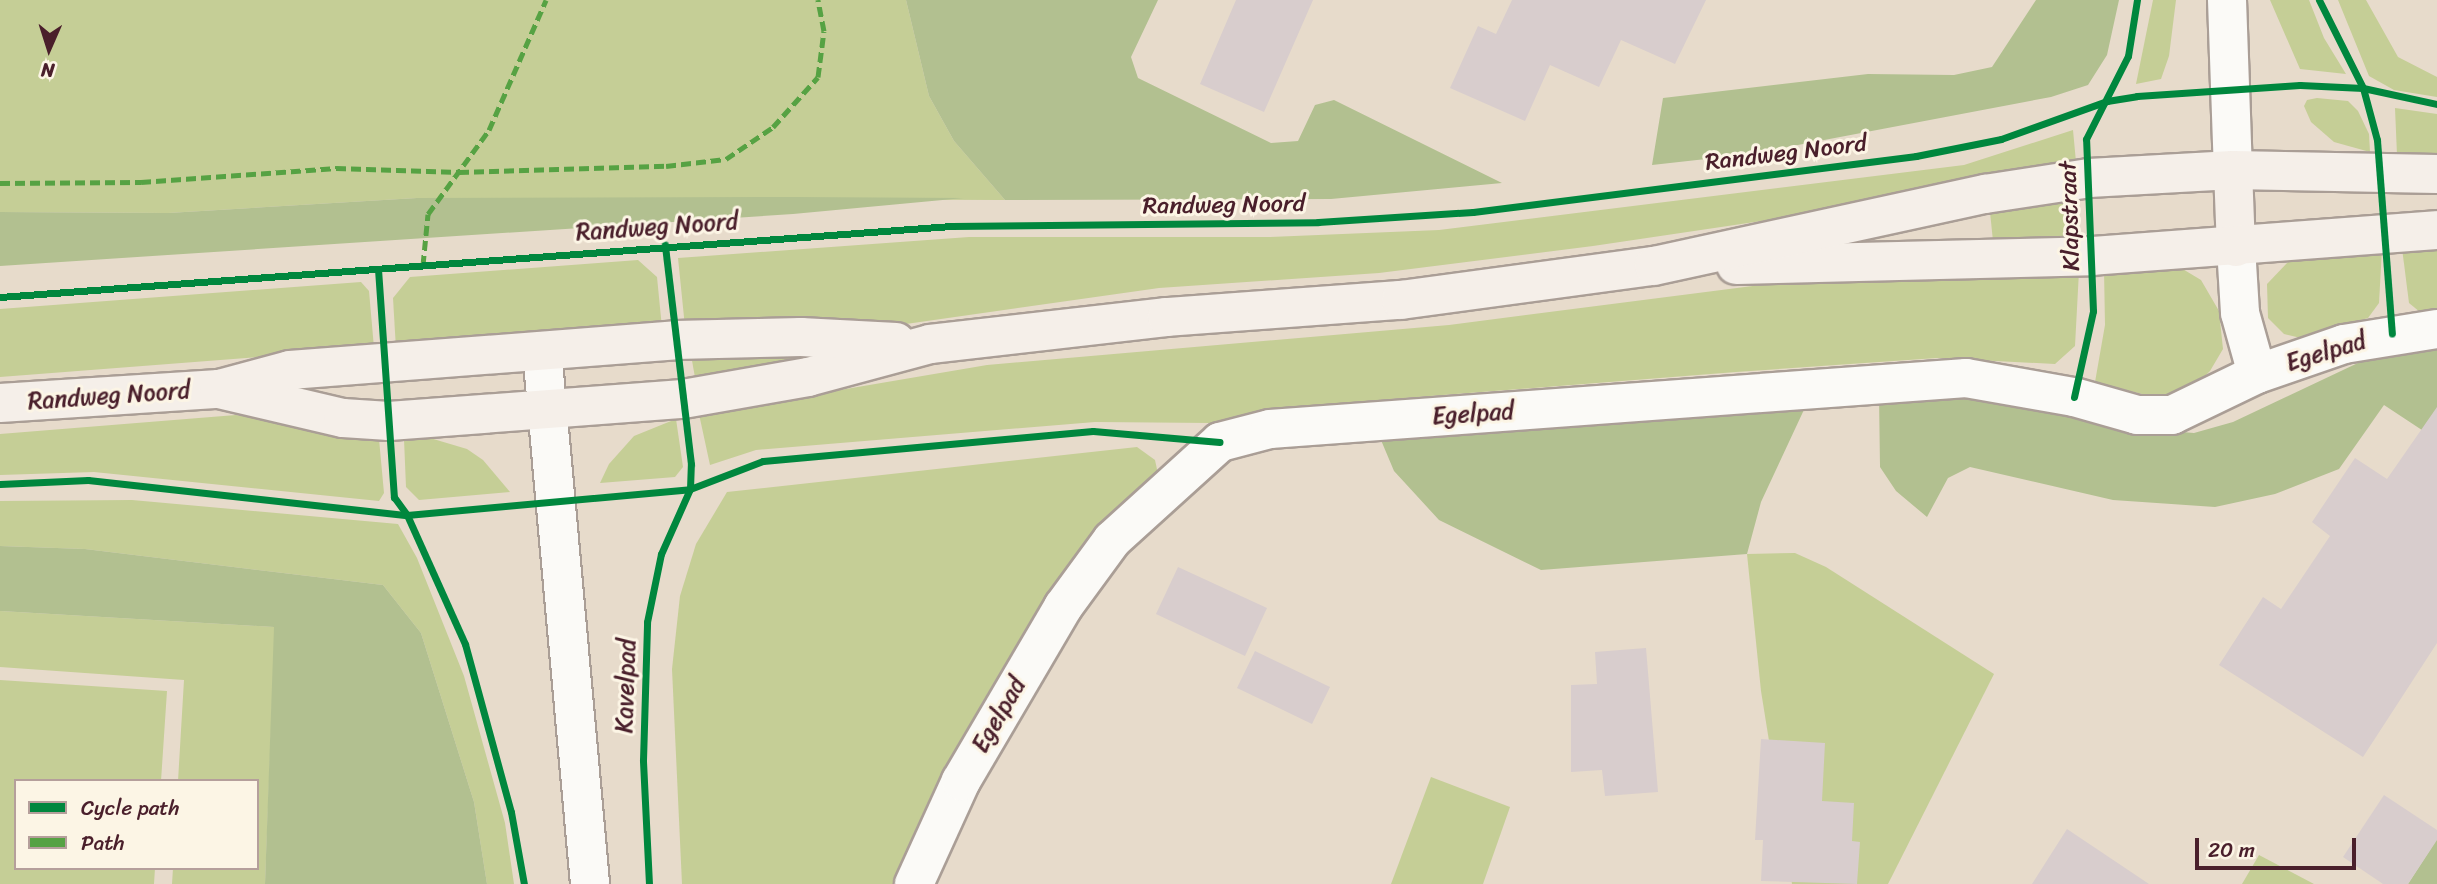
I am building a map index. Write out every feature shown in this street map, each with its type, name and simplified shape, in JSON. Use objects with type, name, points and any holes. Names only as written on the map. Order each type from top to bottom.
[{"type":"main road","name":"Randweg Noord","points":[[219,390],[343,418],[389,421],[683,399],[796,380],[930,344],[1167,317],[1401,300],[1654,266],[1985,194],[2089,178],[2233,170],[2437,174]]},
{"type":"main road","points":[[2233,170],[2236,247]]},
{"type":"main road","name":"Randweg Noord","points":[[1654,266],[1950,262],[2236,247],[2437,230]]},
{"type":"main road","name":"Randweg Noord","points":[[0,403],[219,390],[290,370],[676,340],[801,337],[930,344]]},
{"type":"street","points":[[2227,0],[2233,170]]},
{"type":"street","name":"Egelpad","points":[[2236,247],[2240,313],[2257,374]]},
{"type":"street","name":"Egelpad","points":[[914,884],[961,781],[1063,607],[1112,540],[1220,442],[1270,429],[1966,378],[2074,397],[2137,415],[2172,415],[2257,374],[2344,344],[2437,329]]},
{"type":"street","name":"Kavelpad","points":[[542,351],[590,884]]},
{"type":"green space","points":[[0,0],[906,0],[929,96],[954,141],[1005,200],[417,198],[168,213],[0,212]]},
{"type":"green space","points":[[906,0],[1158,0],[1131,57],[1138,78],[1271,143],[1298,141],[1315,105],[1334,100],[1502,183],[1331,199],[1005,200],[954,141],[929,96]]},
{"type":"green space","points":[[2036,0],[2119,0],[2107,55],[2088,85],[2051,97],[1751,154],[1652,165],[1663,98],[1868,74],[1954,75],[1992,67]]},
{"type":"green space","points":[[2153,0],[2176,0],[2169,56],[2161,79],[2136,84]]},
{"type":"green space","points":[[2270,0],[2309,0],[2324,38],[2346,74],[2300,69]]},
{"type":"green space","points":[[2338,0],[2366,0],[2398,57],[2437,77],[2437,97],[2394,90],[2369,76]]},
{"type":"green space","points":[[2317,98],[2348,101],[2358,111],[2369,134],[2370,152],[2334,142],[2311,122],[2304,106],[2307,100]]},
{"type":"green space","points":[[2395,108],[2437,114],[2437,157],[2397,155]]},
{"type":"green space","points":[[2073,130],[2076,162],[1782,218],[1593,246],[1379,273],[1159,288],[878,328],[685,327],[678,258],[969,237],[1269,237],[1439,230],[1964,165]]},
{"type":"green space","points":[[417,198],[964,198],[793,214],[0,266],[0,212],[168,213]]},
{"type":"green space","points":[[2077,198],[2078,240],[1993,241],[1990,212]]},
{"type":"green space","points":[[2437,245],[2437,316],[2426,317],[2409,303],[2402,248]]},
{"type":"green space","points":[[2382,249],[2379,303],[2368,318],[2301,338],[2284,334],[2268,318],[2267,284],[2290,260]]},
{"type":"green space","points":[[638,260],[657,277],[662,328],[396,349],[393,298],[410,277]]},
{"type":"green space","points":[[2181,268],[2201,280],[2219,311],[2223,349],[2210,371],[2186,395],[2154,397],[2095,382],[2105,325],[2104,270]]},
{"type":"green space","points":[[2079,271],[2075,346],[2055,364],[1937,358],[1736,372],[1290,407],[1211,423],[1095,422],[756,450],[710,465],[699,414],[987,365],[1449,325],[1815,278]]},
{"type":"green space","points":[[361,282],[369,291],[374,348],[0,377],[0,309]]},
{"type":"green space","points":[[2437,349],[2437,434],[2431,436],[2384,405],[2339,469],[2275,494],[2215,507],[2113,500],[1970,467],[1948,478],[1927,517],[1896,491],[1880,467],[1879,395],[1991,395],[2158,430],[2194,433],[2233,422],[2360,362]]},
{"type":"green space","points":[[691,355],[806,356],[806,361],[696,383]]},
{"type":"green space","points":[[1809,399],[1761,502],[1747,554],[1541,570],[1439,520],[1394,471],[1378,433]]},
{"type":"green space","points":[[236,415],[379,439],[384,493],[379,501],[94,472],[0,475],[0,434]]},
{"type":"green space","points":[[676,419],[683,467],[675,477],[600,483],[609,464],[634,436]]},
{"type":"green space","points":[[430,438],[467,449],[483,460],[510,492],[419,500],[406,487],[404,439]]},
{"type":"green space","points":[[1137,447],[1155,460],[1158,474],[896,884],[682,884],[672,669],[680,596],[696,544],[727,492]]},
{"type":"green space","points":[[132,500],[398,524],[417,558],[464,676],[505,823],[514,884],[487,884],[474,802],[421,633],[383,585],[85,549],[0,546],[0,501]]},
{"type":"green space","points":[[0,546],[85,549],[383,585],[421,633],[474,802],[487,884],[265,884],[274,627],[0,611]]},
{"type":"green space","points":[[1795,553],[1826,567],[1994,674],[1888,884],[1792,884],[1761,691],[1747,554]]},
{"type":"green space","points":[[0,611],[275,627],[265,884],[172,884],[173,870],[259,870],[259,779],[178,779],[184,680],[0,667]]},
{"type":"green space","points":[[0,680],[167,691],[161,779],[14,779],[14,870],[155,870],[154,884],[0,884]]},
{"type":"green space","points":[[1431,777],[1510,807],[1483,884],[1391,884]]},
{"type":"green space","points":[[2437,839],[2437,884],[2408,884]]},
{"type":"green space","points":[[2259,855],[2314,884],[2242,884]]},
{"type":"building","points":[[1236,0],[1313,0],[1264,112],[1200,84]]},
{"type":"building","points":[[1512,0],[1706,0],[1675,64],[1621,40],[1599,87],[1550,65],[1525,121],[1450,88],[1478,26],[1496,34]]},
{"type":"building","points":[[2437,407],[2437,643],[2363,757],[2219,665],[2263,597],[2281,609],[2330,536],[2312,522],[2355,458],[2387,479]]},
{"type":"building","points":[[1178,567],[1267,608],[1245,656],[1156,614]]},
{"type":"building","points":[[1646,648],[1658,792],[1605,796],[1602,770],[1571,772],[1571,685],[1597,684],[1595,652]]},
{"type":"building","points":[[1255,651],[1330,687],[1312,724],[1237,688]]},
{"type":"building","points":[[1761,739],[1825,743],[1822,801],[1854,803],[1852,841],[1860,842],[1857,884],[1761,881],[1763,840],[1755,840]]},
{"type":"building","points":[[2384,795],[2437,830],[2437,840],[2408,884],[2383,884],[2343,857]]},
{"type":"building","points":[[2067,829],[2149,884],[2032,884]]},
{"type":"marked path","points":[[423,265],[428,214],[489,130],[546,0]]},
{"type":"marked path","points":[[0,183],[141,182],[336,168],[459,172],[666,166],[726,159],[773,127],[818,77],[824,31],[818,0]]},
{"type":"cycle path","name":"Klapstraat","points":[[2074,397],[2093,311],[2086,139],[2128,56],[2137,0]]},
{"type":"cycle path","points":[[2319,0],[2363,88],[2377,140],[2392,333]]},
{"type":"cycle path","points":[[0,297],[952,226],[1318,222],[1473,212],[1916,156],[2001,139],[2107,101],[2137,96],[2300,85],[2363,88],[2437,104]]},
{"type":"cycle path","points":[[649,884],[643,760],[647,622],[661,554],[690,489],[691,464],[665,245]]},
{"type":"cycle path","points":[[378,269],[394,497],[407,515],[465,644],[511,812],[524,884]]},
{"type":"cycle path","points":[[0,484],[88,480],[407,515],[690,489],[763,461],[1093,431],[1220,442]]}]
